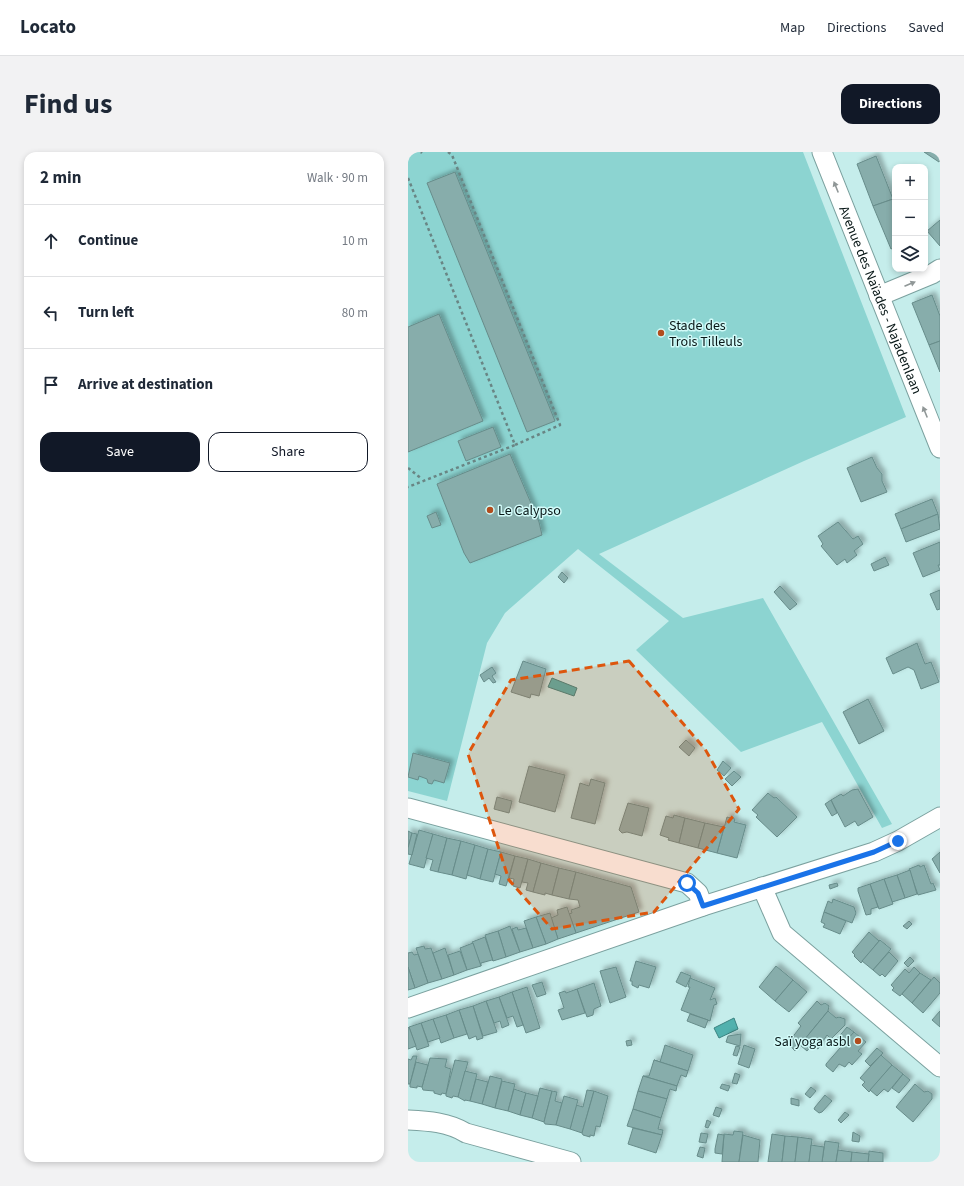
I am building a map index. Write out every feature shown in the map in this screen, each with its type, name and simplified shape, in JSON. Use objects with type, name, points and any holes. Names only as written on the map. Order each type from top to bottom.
[{"type":"street","name":"Avenue des Naïades - Najadenlaan","points":[[822,152],[940,448]]},
{"type":"street","points":[[879,296],[932,274],[940,269]]},
{"type":"street","points":[[408,808],[687,883],[698,893],[703,906]]},
{"type":"street","points":[[408,1008],[703,906],[874,852],[898,841],[940,817]]},
{"type":"street","points":[[762,887],[782,933],[940,1067]]},
{"type":"street","points":[[408,1120],[433,1122],[455,1127],[466,1133],[571,1162]]},
{"type":"street","points":[[408,1131],[431,1130],[453,1134],[466,1133]]},
{"type":"path","points":[[408,486],[515,445],[560,425],[452,155],[448,152]]},
{"type":"path","points":[[408,178],[515,445]]},
{"type":"path","points":[[408,468],[423,480]]},
{"type":"highlighted area","points":[[629,661],[705,749],[739,809],[654,912],[552,929],[509,880],[468,754],[511,680]]},
{"type":"shaded area","points":[[408,152],[803,152],[906,417],[804,461],[599,554],[683,618],[763,598],[892,824],[882,828],[822,722],[741,752],[636,650],[669,621],[578,549],[505,613],[487,643],[447,801],[408,791]]},
{"type":"shaded area","points":[[552,678],[577,688],[574,696],[548,687]]},
{"type":"shaded area","points":[[734,1018],[738,1029],[719,1038],[714,1028]]},
{"type":"building","points":[[924,152],[940,152],[939,162]]},
{"type":"building","points":[[876,156],[892,199],[873,206],[857,164]]},
{"type":"building","points":[[455,172],[555,421],[527,432],[427,183]]},
{"type":"building","points":[[892,199],[891,249],[873,206]]},
{"type":"building","points":[[940,220],[940,246],[928,232],[928,230]]},
{"type":"building","points":[[932,295],[940,316],[940,341],[929,345],[912,303]]},
{"type":"building","points":[[439,314],[483,421],[408,452],[408,327]]},
{"type":"building","points":[[940,341],[940,372],[929,345]]},
{"type":"building","points":[[493,427],[501,447],[466,461],[458,441]]},
{"type":"building","name":"Le Calypso","points":[[510,454],[539,522],[542,535],[470,563],[464,553],[437,484]]},
{"type":"building","points":[[872,457],[877,468],[882,474],[882,481],[887,492],[861,502],[847,468]]},
{"type":"building","points":[[932,499],[938,514],[901,529],[895,514]]},
{"type":"building","points":[[436,512],[441,525],[432,528],[427,516]]},
{"type":"building","points":[[938,514],[940,529],[906,542],[901,529]]},
{"type":"building","points":[[838,522],[853,539],[858,536],[863,544],[854,551],[857,555],[847,563],[845,559],[837,565],[821,546],[823,544],[818,536]]},
{"type":"building","points":[[940,542],[940,565],[938,565],[940,570],[923,577],[913,553]]},
{"type":"building","points":[[885,557],[889,565],[874,571],[871,564]]},
{"type":"building","points":[[562,572],[568,578],[564,583],[558,577]]},
{"type":"building","points":[[780,586],[797,604],[790,610],[774,592]]},
{"type":"building","points":[[940,590],[940,609],[937,610],[930,594]]},
{"type":"building","points":[[917,643],[925,664],[931,662],[939,682],[921,689],[914,670],[908,667],[893,674],[886,658]]},
{"type":"building","points":[[523,661],[546,669],[539,696],[531,694],[530,698],[511,692]]},
{"type":"building","points":[[492,667],[496,673],[492,676],[496,682],[493,683],[489,678],[484,682],[480,675]]},
{"type":"building","points":[[868,699],[884,731],[859,744],[843,712]]},
{"type":"building","points":[[686,740],[695,748],[689,756],[679,747]]},
{"type":"building","points":[[413,753],[450,763],[444,783],[434,780],[432,784],[428,783],[427,779],[419,776],[418,780],[408,777]]},
{"type":"building","points":[[723,761],[731,768],[724,776],[717,770]]},
{"type":"building","points":[[529,766],[565,775],[555,812],[519,802]]},
{"type":"building","points":[[734,771],[741,777],[732,786],[725,779]]},
{"type":"building","points":[[591,779],[605,783],[595,824],[571,818],[580,783],[589,786]]},
{"type":"building","points":[[858,789],[873,817],[858,826],[855,821],[845,827],[831,800],[841,794],[843,796],[852,790]]},
{"type":"building","points":[[768,793],[774,798],[776,797],[797,817],[777,837],[756,817],[758,815],[752,810]]},
{"type":"building","points":[[497,797],[512,801],[509,813],[494,809]]},
{"type":"building","points":[[831,800],[837,813],[832,816],[825,804]]},
{"type":"building","points":[[628,803],[649,808],[642,836],[627,832],[622,833],[619,830]]},
{"type":"building","points":[[674,815],[685,818],[679,843],[668,840],[669,838],[660,835],[666,816],[673,818]]},
{"type":"building","points":[[727,817],[735,819],[734,822],[746,825],[737,858],[717,853]]},
{"type":"building","points":[[685,818],[705,823],[698,848],[679,843]]},
{"type":"building","points":[[705,823],[724,827],[717,853],[698,848]]},
{"type":"building","points":[[419,830],[433,834],[424,868],[409,864]]},
{"type":"building","points":[[408,831],[412,833],[408,848]]},
{"type":"building","points":[[412,833],[417,834],[412,855],[408,854],[408,848]]},
{"type":"building","points":[[433,834],[447,838],[438,872],[430,870],[433,860],[426,858]]},
{"type":"building","points":[[447,838],[461,841],[452,875],[438,872]]},
{"type":"building","points":[[461,841],[475,845],[466,879],[452,875]]},
{"type":"building","points":[[475,845],[488,849],[480,879],[467,875]]},
{"type":"building","points":[[488,849],[501,852],[493,882],[480,879]]},
{"type":"building","points":[[501,852],[515,856],[506,886],[499,884],[501,876],[495,874]]},
{"type":"building","points":[[940,852],[940,873],[932,859]]},
{"type":"building","points":[[515,856],[528,859],[520,888],[513,886],[514,879],[509,878]]},
{"type":"building","points":[[528,859],[541,863],[533,892],[526,890],[528,883],[522,882]]},
{"type":"building","points":[[541,863],[559,868],[552,895],[533,892]]},
{"type":"building","points":[[919,865],[920,867],[924,865],[931,884],[933,883],[936,890],[918,895],[909,869]]},
{"type":"building","points":[[559,868],[576,872],[569,899],[552,895]]},
{"type":"building","points":[[910,870],[917,894],[905,898],[897,875]]},
{"type":"building","points":[[576,872],[631,887],[639,912],[576,933],[569,914],[572,913],[571,910],[580,907],[578,900],[569,899]]},
{"type":"building","points":[[897,875],[905,898],[892,902],[884,879]]},
{"type":"building","points":[[884,879],[893,904],[879,909],[870,884]]},
{"type":"building","points":[[837,883],[838,886],[830,889],[829,885]]},
{"type":"building","points":[[870,884],[878,907],[871,909],[871,914],[866,915],[858,888]]},
{"type":"building","points":[[833,899],[854,907],[856,913],[852,923],[824,912],[828,901],[832,903]]},
{"type":"building","points":[[567,907],[576,933],[558,939],[551,918],[558,915],[557,910]]},
{"type":"building","points":[[824,912],[846,921],[840,934],[823,927],[825,924],[821,922]]},
{"type":"building","points":[[550,913],[558,939],[546,944],[536,917]]},
{"type":"building","points":[[536,917],[546,944],[533,948],[524,921]]},
{"type":"building","points":[[909,921],[912,924],[907,929],[903,926]]},
{"type":"building","points":[[510,926],[520,952],[506,957],[498,931]]},
{"type":"building","points":[[517,927],[518,930],[526,928],[533,948],[520,952],[512,929]]},
{"type":"building","points":[[498,931],[506,957],[493,961],[485,935]]},
{"type":"building","points":[[869,932],[879,941],[861,963],[852,952]]},
{"type":"building","points":[[485,937],[493,961],[481,963],[481,966],[472,942]]},
{"type":"building","points":[[880,940],[891,949],[873,970],[862,961]]},
{"type":"building","points":[[473,943],[481,966],[467,970],[460,948]]},
{"type":"building","points":[[424,946],[425,949],[431,948],[442,979],[428,983],[416,948]]},
{"type":"building","points":[[445,948],[454,975],[442,979],[433,953]]},
{"type":"building","points":[[460,951],[467,970],[454,975],[448,955]]},
{"type":"building","points":[[412,952],[414,955],[418,954],[428,983],[415,988],[408,967],[408,953]]},
{"type":"building","points":[[889,952],[898,961],[885,977],[882,974],[880,976],[873,970]]},
{"type":"building","points":[[910,957],[914,961],[908,967],[904,963]]},
{"type":"building","points":[[636,961],[656,967],[649,988],[639,985],[638,988],[632,985],[632,981],[630,981]]},
{"type":"building","points":[[776,966],[793,980],[775,1001],[759,987]]},
{"type":"building","points":[[408,967],[415,988],[408,990]]},
{"type":"building","points":[[616,967],[626,997],[610,1003],[600,971]]},
{"type":"building","points":[[914,967],[920,973],[900,996],[892,990],[894,988],[891,985],[905,969],[909,973]]},
{"type":"building","points":[[681,972],[691,976],[686,987],[676,982]]},
{"type":"building","points":[[920,973],[931,980],[912,1003],[902,994]]},
{"type":"building","points":[[934,977],[940,983],[940,993],[923,1013],[912,1003]]},
{"type":"building","points":[[690,978],[715,988],[710,1000],[715,998],[717,1004],[714,1005],[710,1021],[681,1010],[690,987],[688,987]]},
{"type":"building","points":[[793,980],[807,992],[789,1012],[775,1001]]},
{"type":"building","points":[[542,982],[546,994],[537,997],[532,985]]},
{"type":"building","points":[[594,983],[601,1006],[594,1009],[593,1015],[587,1017],[577,989]]},
{"type":"building","points":[[527,987],[540,1028],[526,1033],[512,992]]},
{"type":"building","points":[[577,989],[585,1013],[562,1020],[558,1010],[564,1008],[559,993],[565,991],[566,993]]},
{"type":"building","points":[[512,992],[523,1025],[517,1027],[513,1016],[507,1018],[499,997]]},
{"type":"building","points":[[499,997],[509,1025],[502,1028],[500,1021],[494,1023],[486,1001]]},
{"type":"building","points":[[486,1001],[497,1032],[483,1036],[473,1006]]},
{"type":"building","points":[[817,1001],[821,1005],[825,1003],[829,1006],[828,1011],[795,1051],[788,1043],[801,1026],[798,1023]]},
{"type":"building","points":[[473,1006],[483,1038],[477,1040],[476,1036],[469,1039],[459,1010]]},
{"type":"building","points":[[459,1010],[467,1034],[454,1038],[446,1015]]},
{"type":"building","points":[[828,1011],[836,1018],[839,1017],[845,1019],[845,1025],[831,1039],[827,1035],[818,1049],[812,1045],[807,1051],[800,1045]]},
{"type":"building","points":[[940,1011],[940,1027],[932,1020]]},
{"type":"building","points":[[690,1014],[708,1020],[705,1028],[687,1021]]},
{"type":"building","points":[[446,1015],[454,1038],[441,1043],[433,1019]]},
{"type":"building","points":[[433,1019],[440,1038],[428,1042],[421,1023]]},
{"type":"building","points":[[421,1023],[429,1046],[417,1050],[409,1027]]},
{"type":"building","points":[[409,1027],[416,1046],[408,1049],[408,1028]]},
{"type":"building","points":[[847,1027],[854,1032],[842,1046],[836,1040]]},
{"type":"building","points":[[854,1032],[866,1042],[858,1051],[862,1054],[852,1065],[849,1062],[845,1067],[839,1064],[833,1072],[826,1066],[826,1064]]},
{"type":"building","points":[[741,1034],[740,1046],[726,1042],[728,1036]]},
{"type":"building","points":[[631,1040],[632,1045],[627,1046],[626,1041]]},
{"type":"building","points":[[665,1045],[693,1055],[688,1071],[660,1062]]},
{"type":"building","points":[[744,1045],[755,1049],[749,1068],[738,1064]]},
{"type":"building","points":[[736,1046],[740,1047],[737,1056],[733,1055]]},
{"type":"building","points":[[877,1048],[883,1053],[870,1066],[865,1061]]},
{"type":"building","points":[[881,1055],[892,1065],[869,1092],[862,1085],[865,1082],[860,1078]]},
{"type":"building","points":[[413,1056],[417,1056],[410,1084],[408,1084],[408,1059],[411,1060]]},
{"type":"building","points":[[430,1058],[447,1059],[445,1067],[451,1069],[446,1094],[442,1093],[441,1095],[434,1093],[434,1091],[423,1090],[422,1087]]},
{"type":"building","points":[[455,1060],[468,1062],[458,1097],[453,1096],[452,1098],[446,1096],[446,1094]]},
{"type":"building","points":[[654,1060],[688,1071],[686,1077],[681,1075],[677,1086],[643,1076],[649,1076]]},
{"type":"building","points":[[416,1062],[428,1065],[422,1087],[417,1086],[417,1088],[410,1087]]},
{"type":"building","points":[[892,1065],[903,1074],[888,1092],[884,1089],[877,1096],[870,1090]]},
{"type":"building","points":[[465,1071],[477,1074],[470,1101],[465,1101],[458,1097]]},
{"type":"building","points":[[735,1073],[740,1075],[737,1084],[732,1083]]},
{"type":"building","points":[[903,1074],[910,1080],[899,1093],[892,1088]]},
{"type":"building","points":[[490,1076],[502,1079],[495,1108],[482,1104]]},
{"type":"building","points":[[643,1076],[677,1086],[676,1091],[670,1089],[667,1099],[638,1091]]},
{"type":"building","points":[[476,1079],[488,1082],[482,1104],[470,1101]]},
{"type":"building","points":[[502,1081],[515,1084],[508,1111],[495,1108]]},
{"type":"building","points":[[722,1084],[730,1086],[728,1091],[720,1088]]},
{"type":"building","points":[[915,1084],[924,1092],[928,1091],[932,1094],[932,1099],[913,1122],[896,1107]]},
{"type":"building","points":[[811,1087],[816,1091],[810,1098],[805,1094]]},
{"type":"building","points":[[540,1088],[552,1091],[544,1122],[532,1118]]},
{"type":"building","points":[[514,1089],[526,1093],[520,1115],[508,1111]]},
{"type":"building","points":[[587,1090],[594,1091],[582,1133],[570,1129],[576,1105],[583,1107]]},
{"type":"building","points":[[552,1091],[557,1092],[555,1101],[562,1103],[556,1125],[545,1124],[544,1122]]},
{"type":"building","points":[[594,1091],[608,1096],[600,1127],[596,1126],[594,1136],[590,1135],[590,1137],[583,1135],[582,1133]]},
{"type":"building","points":[[638,1091],[667,1099],[661,1118],[633,1109]]},
{"type":"building","points":[[526,1093],[538,1096],[532,1118],[520,1115]]},
{"type":"building","points":[[825,1095],[832,1101],[822,1112],[819,1113],[814,1109]]},
{"type":"building","points":[[564,1096],[578,1100],[570,1129],[556,1125]]},
{"type":"building","points":[[791,1098],[799,1100],[799,1106],[791,1104]]},
{"type":"building","points":[[716,1107],[722,1109],[719,1117],[713,1115]]},
{"type":"building","points":[[633,1109],[661,1118],[658,1129],[663,1130],[662,1135],[627,1126]]},
{"type":"building","points":[[845,1112],[849,1115],[841,1123],[838,1120]]},
{"type":"building","points":[[707,1120],[711,1122],[708,1128],[705,1127]]},
{"type":"building","points":[[633,1128],[662,1135],[656,1153],[628,1144]]},
{"type":"building","points":[[734,1131],[743,1132],[739,1162],[722,1162],[724,1134],[733,1135]]},
{"type":"building","points":[[853,1132],[860,1136],[859,1142],[852,1141]]},
{"type":"building","points":[[701,1133],[708,1134],[706,1143],[699,1142]]},
{"type":"building","points":[[718,1134],[724,1135],[722,1154],[715,1153]]},
{"type":"building","points":[[772,1134],[785,1136],[782,1162],[768,1162]]},
{"type":"building","points":[[743,1135],[760,1140],[758,1162],[739,1162]]},
{"type":"building","points":[[785,1136],[798,1137],[795,1162],[782,1162]]},
{"type":"building","points":[[798,1137],[812,1139],[809,1162],[795,1162]]},
{"type":"building","points":[[825,1141],[839,1143],[836,1162],[822,1162]]},
{"type":"building","points":[[811,1145],[824,1147],[822,1162],[809,1162]]},
{"type":"building","points":[[700,1147],[705,1148],[703,1158],[697,1156]]},
{"type":"building","points":[[838,1150],[852,1152],[851,1162],[836,1162]]},
{"type":"building","points":[[869,1151],[883,1153],[883,1162],[868,1162]]},
{"type":"building","points":[[852,1152],[869,1154],[868,1162],[851,1162]]},
{"type":"place","name":"Stade des Trois Tilleuls","points":[[661,333]]},
{"type":"place","name":"Le Calypso","points":[[490,510]]},
{"type":"place","name":"Saï yoga asbl","points":[[858,1041]]},
{"type":"route","points":[[687,883],[698,893],[703,906],[874,852],[898,841]]}]
